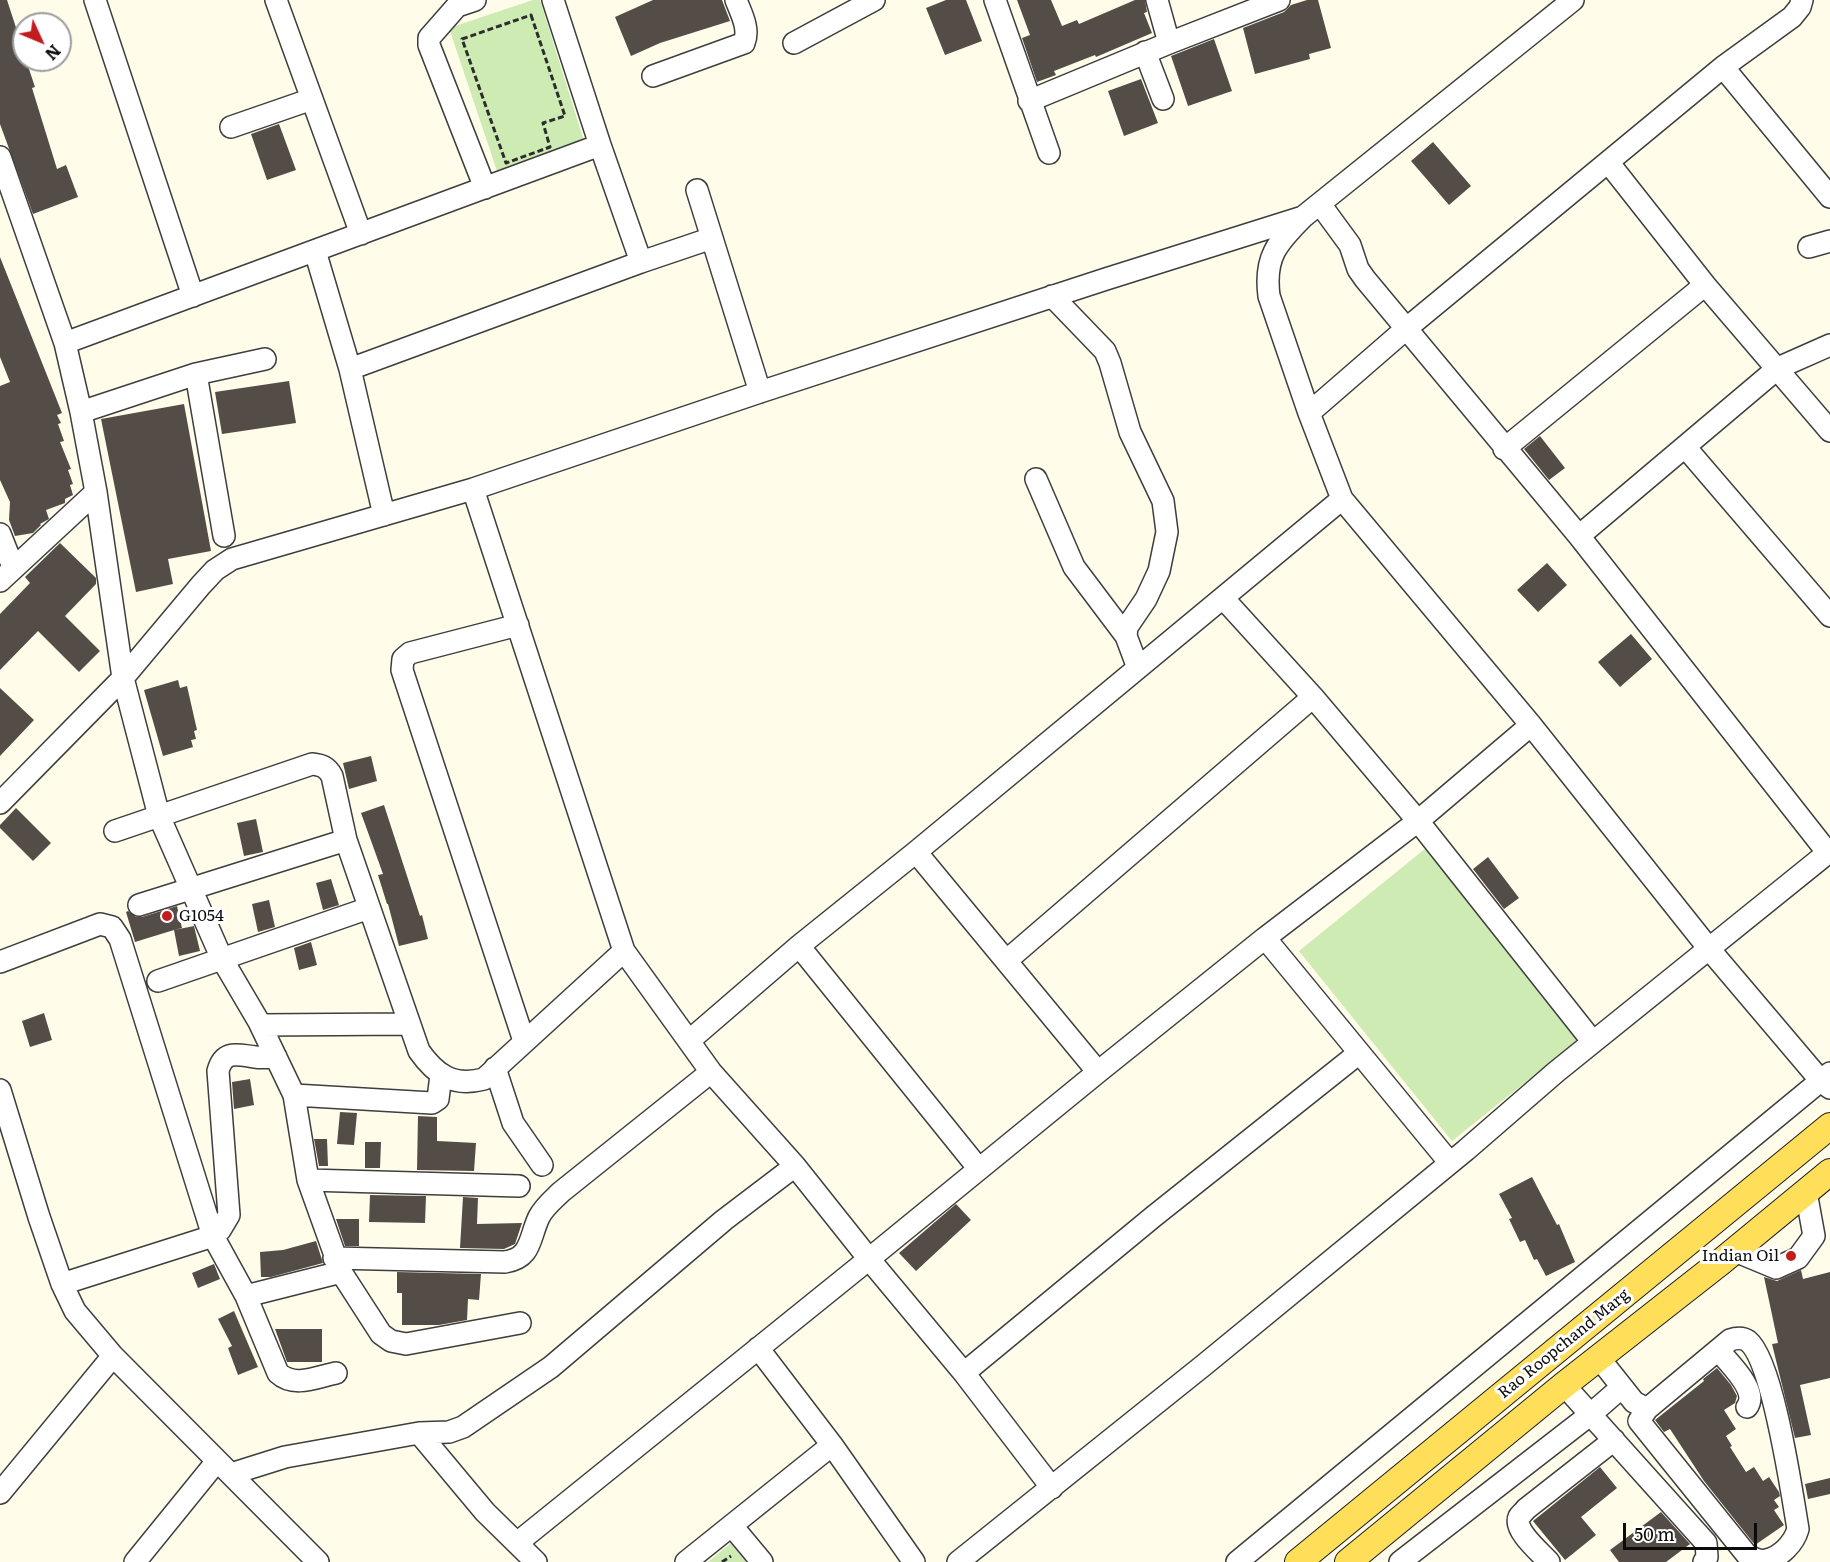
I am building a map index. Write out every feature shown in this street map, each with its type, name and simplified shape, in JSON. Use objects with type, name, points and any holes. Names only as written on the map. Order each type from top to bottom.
[{"type":"main road","name":"Rao Roopchand Marg","points":[[1298,1562],[1830,1126]]},
{"type":"main road","name":"Rao Roopchand Marg","points":[[1348,1562],[1830,1172]]},
{"type":"street","points":[[95,0],[193,296]]},
{"type":"street","points":[[276,0],[361,234]]},
{"type":"street","points":[[553,0],[600,146],[641,262]]},
{"type":"street","points":[[652,76],[744,43],[747,36],[736,0]]},
{"type":"street","points":[[794,43],[874,0]]},
{"type":"street","points":[[995,0],[1048,153]]},
{"type":"street","points":[[1157,0],[1169,42]]},
{"type":"street","points":[[1029,101],[1169,42],[1279,0]]},
{"type":"street","points":[[1237,1562],[1827,1081],[1710,950],[1531,725],[1342,499],[1309,413],[1269,296],[1267,277],[1276,248],[1303,217],[1573,0]]},
{"type":"street","points":[[1309,413],[1407,328],[1723,67],[1792,17],[1800,7],[1802,0]]},
{"type":"street","points":[[462,2],[429,38],[429,45],[485,188]]},
{"type":"street","points":[[1145,52],[1163,99]]},
{"type":"street","points":[[1723,67],[1830,197]]},
{"type":"street","points":[[231,127],[312,99]]},
{"type":"street","points":[[65,343],[600,146]]},
{"type":"street","points":[[0,157],[65,343],[96,492],[123,678],[159,816],[222,959],[261,1025],[294,1095],[308,1180],[338,1265],[381,1334],[391,1341],[406,1344],[520,1323]]},
{"type":"street","points":[[1608,162],[1705,285],[1830,430]]},
{"type":"street","points":[[697,190],[760,392]]},
{"type":"street","points":[[958,1562],[1052,1488],[1593,1042],[1829,852],[1579,536],[1504,449],[1365,279],[1358,269],[1350,245],[1320,204]]},
{"type":"street","points":[[0,803],[123,678],[201,585],[223,564],[232,559],[472,489],[760,392],[1303,217]]},
{"type":"street","points":[[350,369],[712,238]]},
{"type":"street","points":[[1809,247],[1830,241]]},
{"type":"street","points":[[315,251],[350,369],[384,515]]},
{"type":"street","points":[[1504,449],[1705,285]]},
{"type":"street","points":[[1052,297],[1105,351],[1130,432],[1163,501],[1167,532],[1159,571],[1146,599],[1127,627],[1126,636]]},
{"type":"street","points":[[1579,536],[1778,368],[1830,345]]},
{"type":"street","points":[[81,412],[196,374],[265,359]]},
{"type":"street","points":[[196,374],[224,536]]},
{"type":"street","points":[[1686,447],[1830,616]]},
{"type":"street","points":[[1036,479],[1074,567],[1126,636],[1138,668]]},
{"type":"street","points":[[472,489],[624,951],[711,1072],[795,1166],[964,1373],[1052,1488]]},
{"type":"street","points":[[6,574],[96,492]]},
{"type":"street","points":[[690,1040],[799,946],[1342,499]]},
{"type":"street","points":[[0,534],[6,574]]},
{"type":"street","points":[[1223,598],[1313,697],[1418,821],[1593,1042]]},
{"type":"street","points":[[518,625],[410,653],[403,658],[402,670],[524,1041]]},
{"type":"street","points":[[1006,962],[1313,697]]},
{"type":"street","points":[[517,1543],[1265,938],[1418,821],[1531,725]]},
{"type":"street","points":[[115,831],[312,764],[328,769],[332,776],[346,840],[419,1052],[428,1064],[450,1079],[470,1083],[484,1079],[624,951]]},
{"type":"street","points":[[139,905],[346,840]]},
{"type":"street","points":[[916,852],[1098,1072]]},
{"type":"street","points":[[158,981],[369,908]]},
{"type":"street","points":[[0,962],[100,924],[112,927],[120,939],[213,1236],[246,1296],[278,1373],[295,1382],[336,1373]]},
{"type":"street","points":[[1265,938],[1450,1162]]},
{"type":"street","points":[[799,946],[980,1169]]},
{"type":"street","points":[[261,1025],[409,1024]]},
{"type":"street","points":[[964,1373],[1153,1217],[1359,1053]]},
{"type":"street","points":[[62,1284],[213,1236],[220,1230],[229,1215],[218,1071],[220,1063],[227,1056],[242,1054],[254,1057],[276,1057]]},
{"type":"street","points":[[495,1068],[513,1123],[542,1165]]},
{"type":"street","points":[[246,1296],[338,1265],[516,1260],[527,1251],[540,1215],[561,1192],[711,1072]]},
{"type":"street","points":[[294,1095],[432,1103],[438,1099],[441,1075]]},
{"type":"street","points":[[0,1090],[39,1217],[62,1284],[75,1311],[114,1356],[318,1562]]},
{"type":"street","points":[[135,1562],[224,1468],[419,1433],[449,1432],[463,1427],[551,1367],[724,1220],[795,1166]]},
{"type":"street","points":[[308,1180],[519,1186]]},
{"type":"street","points":[[1735,1251],[1776,1268],[1798,1258],[1814,1236],[1806,1192]]},
{"type":"street","points":[[1737,1338],[1746,1340],[1754,1347],[1768,1380],[1785,1452],[1798,1530],[1795,1540],[1786,1549],[1766,1560],[1756,1560],[1747,1555],[1639,1420],[1647,1409],[1730,1340],[1737,1338]]},
{"type":"street","points":[[758,1348],[832,1445],[914,1562]]},
{"type":"street","points":[[1718,1350],[1748,1387],[1751,1402],[1748,1407]]},
{"type":"street","points":[[0,1493],[114,1356]]},
{"type":"street","points":[[1599,1358],[1634,1402],[1647,1409]]},
{"type":"street","points":[[1564,1385],[1706,1543],[1707,1557],[1704,1562]]},
{"type":"street","points":[[1400,1562],[1591,1414],[1622,1387]]},
{"type":"street","points":[[419,1433],[485,1512],[536,1562]]},
{"type":"street","points":[[1549,1562],[1521,1532],[1518,1525],[1519,1517],[1526,1509],[1614,1440]]},
{"type":"street","points":[[686,1562],[832,1445]]},
{"type":"street","points":[[732,1526],[762,1562]]},
{"type":"path","points":[[531,15],[565,116],[543,123],[550,147],[506,163],[462,39],[531,15]]},
{"type":"path","points":[[722,1562],[730,1555]]},
{"type":"green space","points":[[533,0],[540,0],[584,141],[497,171],[449,28]]},
{"type":"green space","points":[[1426,848],[1579,1039],[1452,1141],[1299,951]]},
{"type":"green space","points":[[731,1543],[747,1562],[708,1562]]},
{"type":"building","points":[[0,0],[7,0],[12,15],[12,72],[30,72],[35,87],[32,88],[57,169],[66,165],[78,197],[33,214],[0,124]]},
{"type":"building","points":[[653,0],[722,0],[730,21],[660,43],[631,56],[615,17]]},
{"type":"building","points":[[946,0],[966,0],[982,41],[945,55],[926,8]]},
{"type":"building","points":[[1017,0],[1051,0],[1062,26],[1077,20],[1079,24],[1135,0],[1145,0],[1147,12],[1144,13],[1152,33],[1096,57],[1095,55],[1054,71],[1056,75],[1037,82],[1022,38],[1030,35]]},
{"type":"building","points":[[1307,0],[1318,0],[1331,48],[1309,54],[1310,59],[1255,74],[1243,28],[1284,12],[1291,5]]},
{"type":"building","points":[[1214,39],[1232,91],[1188,106],[1171,56]]},
{"type":"building","points":[[1141,79],[1158,123],[1124,136],[1108,91]]},
{"type":"building","points":[[279,124],[296,170],[267,180],[251,134]]},
{"type":"building","points":[[1433,142],[1471,186],[1449,205],[1411,161]]},
{"type":"building","points":[[0,257],[62,413],[57,415],[64,441],[60,442],[71,469],[68,470],[73,484],[70,485],[73,495],[65,499],[65,503],[46,510],[49,519],[40,524],[33,533],[15,536],[9,520],[10,502],[0,480],[0,386],[10,382],[0,357]]},
{"type":"building","points":[[289,381],[296,423],[222,434],[215,392]]},
{"type":"building","points":[[184,404],[211,551],[168,559],[173,584],[136,592],[101,419]]},
{"type":"building","points":[[1540,436],[1565,468],[1549,480],[1524,449]]},
{"type":"building","points":[[60,543],[96,578],[96,584],[65,616],[100,651],[79,672],[38,631],[0,670],[0,614],[30,583],[25,577]]},
{"type":"building","points":[[1547,563],[1567,585],[1538,612],[1517,590]]},
{"type":"building","points":[[1631,634],[1652,659],[1620,687],[1598,662]]},
{"type":"building","points":[[178,680],[180,688],[187,686],[197,730],[194,731],[196,739],[191,740],[193,747],[163,756],[144,690]]},
{"type":"building","points":[[0,688],[34,720],[0,756]]},
{"type":"building","points":[[371,756],[377,781],[349,789],[343,763]]},
{"type":"building","points":[[384,805],[428,939],[399,946],[378,875],[383,874],[361,813]]},
{"type":"building","points":[[16,808],[51,843],[33,861],[0,828],[0,825]]},
{"type":"building","points":[[256,819],[263,852],[244,856],[237,823]]},
{"type":"building","points":[[1488,857],[1519,898],[1504,909],[1473,869]]},
{"type":"building","points":[[331,879],[339,905],[323,910],[316,883]]},
{"type":"building","points":[[269,900],[275,927],[258,932],[252,904]]},
{"type":"building","points":[[177,906],[182,928],[135,942],[126,912],[142,917]]},
{"type":"building","points":[[194,926],[200,951],[179,956],[174,930]]},
{"type":"building","points":[[311,942],[317,965],[299,970],[294,948]]},
{"type":"building","points":[[44,1013],[52,1040],[30,1047],[22,1021]]},
{"type":"building","points":[[250,1079],[254,1105],[234,1109],[232,1082]]},
{"type":"building","points":[[340,1112],[357,1113],[354,1145],[337,1144]]},
{"type":"building","points":[[418,1116],[437,1117],[437,1141],[476,1143],[474,1171],[417,1170]]},
{"type":"building","points":[[314,1139],[327,1139],[328,1166],[319,1166]]},
{"type":"building","points":[[365,1142],[381,1142],[380,1168],[365,1168]]},
{"type":"building","points":[[1532,1177],[1557,1225],[1559,1224],[1575,1262],[1546,1276],[1537,1259],[1534,1260],[1525,1240],[1520,1242],[1509,1219],[1512,1218],[1499,1194]]},
{"type":"building","points":[[370,1195],[426,1196],[425,1223],[369,1222]]},
{"type":"building","points":[[463,1197],[478,1198],[477,1224],[522,1223],[515,1244],[504,1249],[460,1248]]},
{"type":"building","points":[[956,1204],[971,1220],[916,1271],[899,1253]]},
{"type":"building","points":[[336,1219],[359,1219],[359,1246],[345,1246]]},
{"type":"building","points":[[316,1241],[323,1263],[271,1277],[261,1277],[260,1252],[283,1250]]},
{"type":"building","points":[[214,1264],[220,1279],[198,1288],[192,1273]]},
{"type":"building","points":[[1801,1270],[1803,1279],[1830,1272],[1830,1378],[1800,1385],[1811,1435],[1795,1438],[1772,1344],[1778,1343],[1764,1277],[1777,1281]]},
{"type":"building","points":[[397,1272],[481,1274],[479,1300],[468,1299],[467,1320],[439,1325],[402,1325],[402,1293],[397,1293]]},
{"type":"building","points":[[234,1311],[258,1367],[238,1375],[228,1348],[232,1346],[218,1319]]},
{"type":"building","points":[[275,1329],[322,1329],[322,1362],[287,1362]]},
{"type":"building","points":[[1717,1368],[1737,1396],[1735,1403],[1724,1410],[1736,1429],[1726,1436],[1732,1446],[1730,1447],[1746,1472],[1754,1467],[1763,1481],[1769,1477],[1780,1496],[1774,1500],[1779,1507],[1774,1510],[1784,1525],[1755,1545],[1704,1481],[1670,1429],[1664,1432],[1655,1420]]},
{"type":"building","points":[[1600,1467],[1617,1488],[1581,1517],[1596,1535],[1565,1560],[1533,1521]]},
{"type":"building","points":[[1830,1478],[1830,1494],[1808,1499],[1805,1484]]},
{"type":"building","points":[[1661,1512],[1690,1544],[1666,1562],[1619,1562],[1610,1550]]},
{"type":"place","name":"G1054","points":[[167,916]]},
{"type":"place","name":"Indian Oil","points":[[1791,1256]]}]
